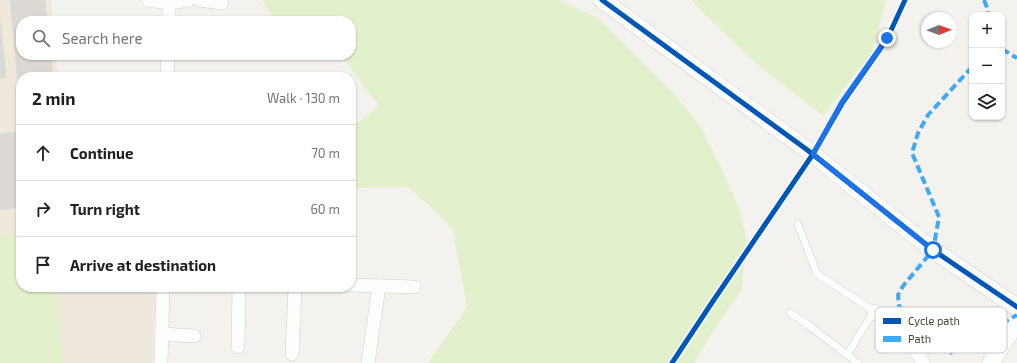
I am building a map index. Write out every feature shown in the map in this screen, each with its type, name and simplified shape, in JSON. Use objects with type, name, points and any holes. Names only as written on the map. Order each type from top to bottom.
[{"type":"street","points":[[148,0],[169,2],[189,0]]},
{"type":"street","points":[[200,0],[222,2]]},
{"type":"street","points":[[602,0],[813,154],[933,250],[1017,307]]},
{"type":"street","points":[[169,2],[169,16]]},
{"type":"street","points":[[167,72],[168,60]]},
{"type":"street","points":[[356,286],[414,287]]},
{"type":"street","points":[[368,363],[380,286]]},
{"type":"street","points":[[161,363],[163,292]]},
{"type":"street","points":[[238,347],[239,292]]},
{"type":"street","points":[[292,354],[296,292]]},
{"type":"street","points":[[1007,337],[1017,321]]},
{"type":"street","points":[[162,334],[194,336]]},
{"type":"street","points":[[917,353],[923,363]]},
{"type":"street","points":[[991,363],[997,353]]},
{"type":"lane","points":[[798,224],[817,274],[874,311],[847,355]]},
{"type":"lane","points":[[790,313],[807,324],[858,363]]},
{"type":"path","points":[[672,363],[813,154],[842,102],[887,38],[905,0]]},
{"type":"shaded area","points":[[0,0],[51,0],[53,16],[16,16],[16,60],[56,60],[58,72],[16,72],[16,292],[156,292],[153,363],[0,363]]},
{"type":"green space","points":[[262,0],[559,0],[598,18],[676,96],[700,126],[721,167],[741,214],[746,237],[742,289],[694,363],[428,363],[467,307],[453,230],[433,209],[408,187],[356,188],[356,124],[379,106],[356,76],[356,72],[353,72],[345,60],[356,60],[356,16],[272,16]]},
{"type":"green space","points":[[692,0],[886,0],[872,52],[823,116],[759,66],[702,12]]},
{"type":"green space","points":[[16,233],[16,292],[56,292],[62,363],[0,363],[0,235]]},
{"type":"building","points":[[10,0],[45,0],[47,16],[16,16],[16,60],[51,60],[53,72],[17,72]]},
{"type":"building","points":[[0,17],[6,77],[0,78]]},
{"type":"building","points":[[16,132],[16,208],[0,210],[0,134]]},
{"type":"marked path","points":[[984,0],[988,12]]},
{"type":"marked path","points":[[1005,51],[1017,58]]},
{"type":"marked path","points":[[900,307],[898,295],[903,286],[933,250],[939,217],[912,153],[918,133],[928,115],[969,70]]},
{"type":"marked path","points":[[1007,321],[1017,315]]},
{"type":"cycle path","points":[[602,0],[806,149],[933,250],[1017,307]]},
{"type":"cycle path","points":[[672,363],[813,154],[843,102],[887,39],[905,0]]},
{"type":"route","points":[[887,38],[842,102],[813,154],[933,250]]}]
